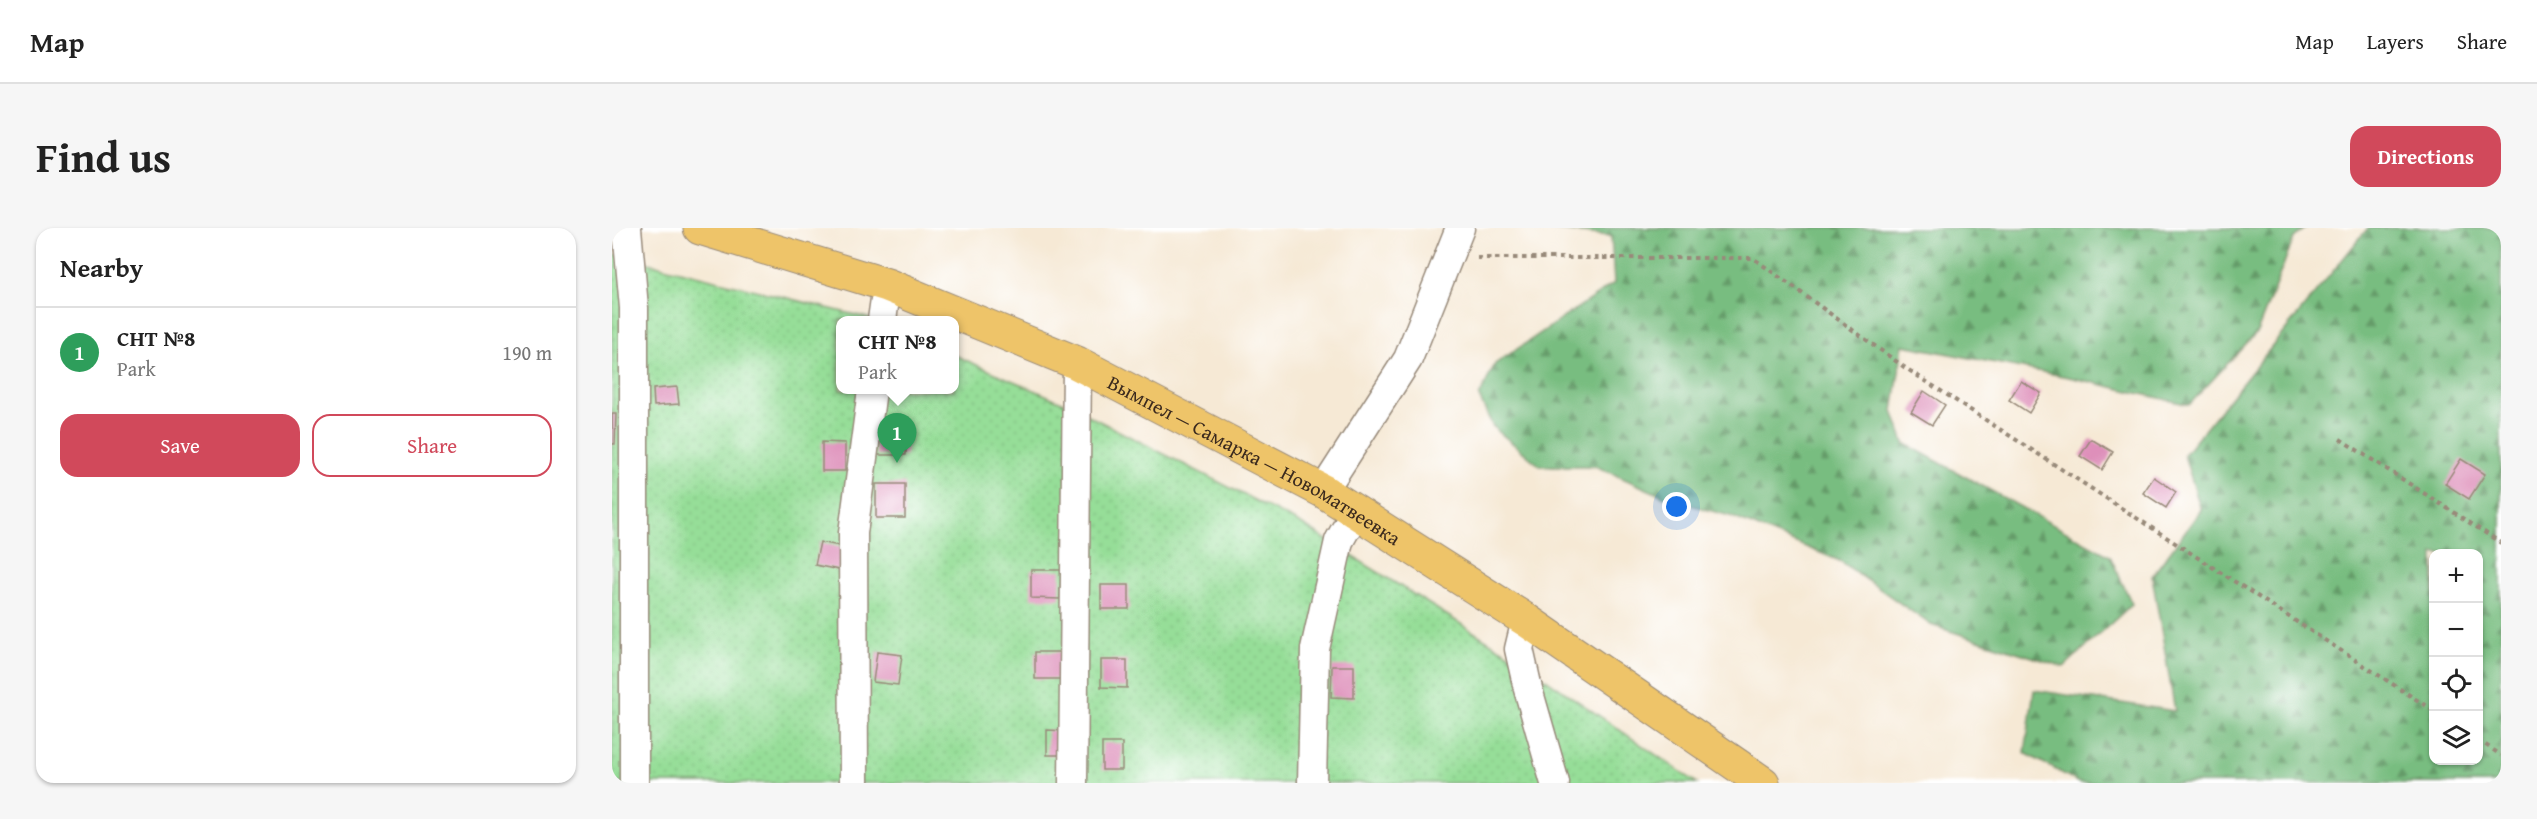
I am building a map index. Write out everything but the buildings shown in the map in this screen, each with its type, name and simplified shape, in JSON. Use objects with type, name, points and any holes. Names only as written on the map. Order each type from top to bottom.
[{"type":"main road","name":"Вымпел — Самарка — Новоматвеевка","points":[[700,228],[887,285],[1077,363],[1323,491],[1526,620],[1763,783]]},
{"type":"street","points":[[627,228],[634,308],[634,783]]},
{"type":"street","points":[[1323,491],[1407,358],[1460,228]]},
{"type":"street","points":[[883,316],[887,285]]},
{"type":"street","points":[[1073,783],[1077,363]]},
{"type":"street","points":[[854,783],[853,532],[872,394]]},
{"type":"street","points":[[1312,783],[1315,649],[1339,541],[1355,513]]},
{"type":"street","points":[[1526,620],[1519,649],[1555,783]]},
{"type":"path","points":[[1449,258],[1753,258],[1904,367],[2429,708]]},
{"type":"path","points":[[2340,439],[2501,543]]},
{"type":"path","points":[[2483,743],[2501,755]]},
{"type":"green space","points":[[1535,228],[2306,228],[2294,238],[2257,332],[2189,405],[2073,378],[1903,345],[1893,411],[1904,443],[2110,556],[2132,604],[2064,667],[1931,625],[1840,561],[1730,516],[1672,500],[1595,466],[1540,466],[1493,427],[1479,397],[1495,364],[1614,283],[1611,236]]},
{"type":"green space","points":[[2368,228],[2501,228],[2501,783],[2080,783],[2025,753],[2034,690],[2175,711],[2152,576],[2201,510],[2184,455]]},
{"type":"green space","points":[[612,254],[859,316],[836,316],[836,394],[959,394],[959,357],[1064,403],[1301,524],[1512,656],[1697,783],[612,783]]},
{"type":"place","name":"СНТ №8","points":[[897,463]]}]
